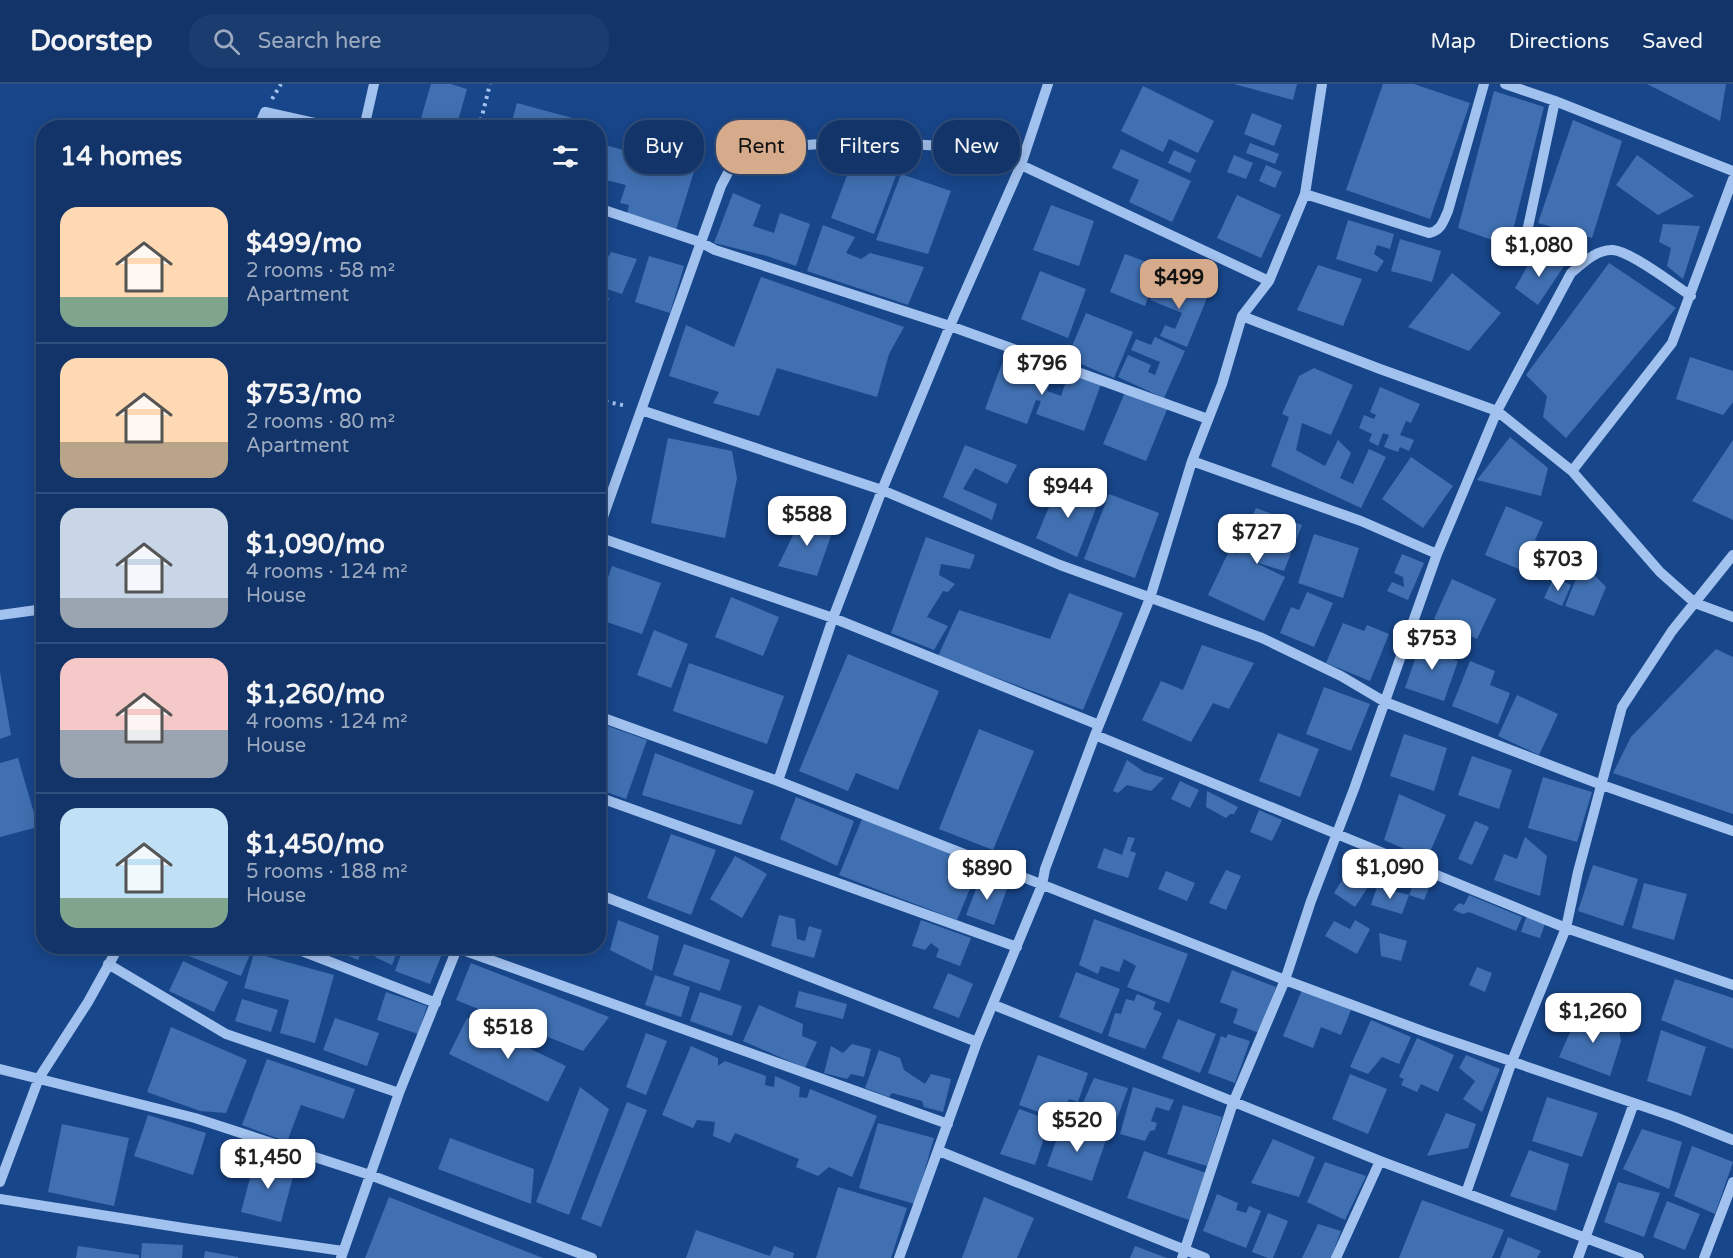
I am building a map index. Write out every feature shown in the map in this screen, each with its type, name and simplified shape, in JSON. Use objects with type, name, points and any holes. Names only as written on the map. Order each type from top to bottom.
[{"type":"street","points":[[366,120],[374,84]]},
{"type":"street","points":[[778,781],[833,618],[882,490],[950,326],[1021,165],[1048,84]]},
{"type":"street","points":[[900,1258],[977,1042],[1042,885],[1045,869],[1097,730],[1150,598],[1192,461],[1222,384],[1242,316],[1269,281],[1305,194],[1322,84]]},
{"type":"street","points":[[1305,194],[1429,233],[1435,232],[1448,212],[1484,84]]},
{"type":"street","points":[[1505,84],[1555,101],[1733,171]]},
{"type":"street","points":[[1525,241],[1555,101]]},
{"type":"street","points":[[262,120],[265,112],[301,120]]},
{"type":"street","points":[[606,508],[721,186],[730,169],[745,156],[763,148],[864,141],[941,146],[1021,165],[1269,281]]},
{"type":"street","points":[[1572,471],[1672,343],[1733,179]]},
{"type":"street","points":[[606,211],[700,242],[715,250],[950,326],[1208,420]]},
{"type":"street","points":[[1184,1255],[1233,1103],[1285,980],[1437,554],[1497,411],[1571,273],[1592,256],[1612,250],[1631,256],[1691,296]]},
{"type":"street","points":[[1242,316],[1497,411],[1572,471],[1660,572],[1695,603],[1733,616]]},
{"type":"street","points":[[641,410],[882,490],[1060,565],[1262,638],[1341,676],[1385,702],[1602,785],[1733,831]]},
{"type":"street","points":[[1192,461],[1361,521],[1437,554]]},
{"type":"street","points":[[606,540],[833,618],[1389,857],[1566,928],[1733,985]]},
{"type":"street","points":[[1466,1193],[1512,1061],[1566,928],[1578,872],[1622,707],[1672,631],[1733,555]]},
{"type":"street","points":[[0,615],[36,610]]},
{"type":"street","points":[[606,719],[778,781],[1285,980],[1425,1032],[1634,1103],[1733,1140]]},
{"type":"street","points":[[606,800],[1017,947]]},
{"type":"street","points":[[606,897],[977,1042]]},
{"type":"street","points":[[0,1182],[39,1078],[88,1002],[114,954]]},
{"type":"street","points":[[310,954],[436,1003]]},
{"type":"street","points":[[0,1199],[342,1255],[399,1093],[455,954]]},
{"type":"street","points":[[477,954],[948,1124]]},
{"type":"street","points":[[108,964],[226,1034],[399,1093]]},
{"type":"street","points":[[994,1005],[1380,1161],[1586,1236],[1639,1258]]},
{"type":"street","points":[[0,1069],[195,1118],[370,1175],[592,1258]]},
{"type":"street","points":[[1578,1258],[1634,1103]]},
{"type":"street","points":[[939,1151],[1184,1255],[1204,1258]]},
{"type":"street","points":[[1336,1258],[1380,1161]]},
{"type":"street","points":[[1704,1258],[1733,1182]]},
{"type":"path","points":[[481,120],[490,84]]},
{"type":"path","points":[[606,402],[641,410]]},
{"type":"building","points":[[431,84],[451,84],[467,89],[458,120],[420,120]]},
{"type":"building","points":[[1234,84],[1297,84],[1293,100]]},
{"type":"building","points":[[1383,84],[1414,84],[1470,103],[1430,219],[1346,190]]},
{"type":"building","points":[[1647,84],[1726,84],[1720,121]]},
{"type":"building","points":[[1143,86],[1214,121],[1198,153],[1169,139],[1163,152],[1121,131]]},
{"type":"building","points":[[1494,91],[1544,107],[1509,246],[1458,228]]},
{"type":"building","points":[[517,103],[580,120],[512,120]]},
{"type":"building","points":[[1252,113],[1282,125],[1274,146],[1244,134]]},
{"type":"building","points":[[1573,120],[1622,141],[1592,238],[1538,223]]},
{"type":"building","points":[[1250,143],[1279,154],[1275,164],[1246,153]]},
{"type":"building","points":[[606,145],[624,150],[624,174],[693,174],[676,230],[627,214],[629,205],[620,203],[626,185],[606,180]]},
{"type":"building","points":[[1121,149],[1191,181],[1172,222],[1129,202],[1139,180],[1112,168]]},
{"type":"building","points":[[1174,150],[1196,160],[1190,173],[1168,163]]},
{"type":"building","points":[[1234,155],[1253,163],[1246,179],[1227,172]]},
{"type":"building","points":[[1637,155],[1694,196],[1658,215],[1616,185]]},
{"type":"building","points":[[1266,165],[1282,172],[1275,188],[1259,181]]},
{"type":"building","points":[[847,174],[897,174],[874,234],[831,218]]},
{"type":"building","points":[[901,174],[951,191],[928,254],[876,240]]},
{"type":"building","points":[[733,193],[761,205],[753,226],[774,233],[780,213],[810,224],[796,266],[714,243]]},
{"type":"building","points":[[1237,195],[1281,215],[1261,258],[1217,238]]},
{"type":"building","points":[[1051,205],[1094,221],[1079,266],[1033,250]]},
{"type":"building","points":[[1348,220],[1394,234],[1390,249],[1377,245],[1374,254],[1384,261],[1377,272],[1336,259]]},
{"type":"building","points":[[1663,224],[1700,226],[1683,279],[1667,266],[1671,248],[1659,242]]},
{"type":"building","points":[[823,225],[855,237],[846,253],[861,259],[870,253],[924,267],[908,305],[807,271]]},
{"type":"building","points":[[1400,239],[1441,251],[1432,282],[1391,271]]},
{"type":"building","points":[[611,252],[637,259],[622,294],[606,289],[606,261]]},
{"type":"building","points":[[1535,253],[1564,266],[1538,305],[1515,288]]},
{"type":"building","points":[[1125,254],[1160,267],[1145,306],[1110,292]]},
{"type":"building","points":[[649,256],[684,266],[670,313],[635,302]]},
{"type":"building","points":[[1609,263],[1676,308],[1566,438],[1543,417],[1547,396],[1526,375]]},
{"type":"building","points":[[1318,265],[1362,279],[1343,326],[1297,310]]},
{"type":"building","points":[[1040,271],[1086,289],[1068,338],[1021,319]]},
{"type":"building","points":[[1452,273],[1501,313],[1469,351],[1408,327]]},
{"type":"building","points":[[761,277],[904,327],[889,354],[877,397],[777,368],[759,416],[713,403],[719,392],[669,376],[686,325],[734,347]]},
{"type":"building","points":[[1158,279],[1207,298],[1187,347],[1160,336],[1165,325],[1175,329],[1182,313],[1150,300]]},
{"type":"building","points":[[1086,313],[1133,332],[1114,378],[1067,358]]},
{"type":"building","points":[[1155,337],[1185,351],[1164,398],[1118,377],[1128,355],[1151,365],[1148,372],[1155,375],[1160,362],[1131,350],[1136,339],[1151,345]]},
{"type":"building","points":[[1690,357],[1733,371],[1733,402],[1723,415],[1676,399]]},
{"type":"building","points":[[1004,358],[1053,375],[1047,391],[1061,396],[1069,372],[1101,384],[1084,431],[1036,414],[1041,401],[1036,400],[1027,424],[985,409]]},
{"type":"building","points":[[1314,368],[1353,385],[1331,435],[1302,423],[1296,450],[1325,466],[1338,440],[1351,453],[1340,478],[1353,484],[1369,449],[1386,457],[1361,508],[1271,466],[1289,417],[1282,414],[1299,376]]},
{"type":"building","points":[[1380,387],[1420,404],[1411,423],[1406,421],[1400,435],[1414,440],[1409,451],[1400,447],[1398,452],[1384,447],[1389,435],[1383,433],[1378,446],[1369,441],[1372,434],[1359,428],[1364,415],[1374,419],[1376,415],[1370,412]]},
{"type":"building","points":[[1126,390],[1168,407],[1146,461],[1103,444]]},
{"type":"building","points":[[1510,437],[1548,468],[1541,496],[1477,480]]},
{"type":"building","points":[[668,438],[732,451],[737,478],[725,538],[651,523]]},
{"type":"building","points":[[1733,440],[1733,520],[1692,501]]},
{"type":"building","points":[[965,445],[1017,465],[1007,484],[975,468],[963,489],[997,504],[992,520],[943,497]]},
{"type":"building","points":[[1411,457],[1453,486],[1423,528],[1382,499]]},
{"type":"building","points":[[1059,483],[1100,498],[1077,557],[1036,538]]},
{"type":"building","points":[[1109,494],[1159,513],[1135,578],[1084,559]]},
{"type":"building","points":[[1506,506],[1543,522],[1535,540],[1549,545],[1536,576],[1485,555]]},
{"type":"building","points":[[1256,508],[1302,525],[1284,571],[1252,561],[1285,577],[1264,621],[1208,595],[1229,551],[1236,554]]},
{"type":"building","points":[[803,515],[834,527],[817,576],[778,566]]},
{"type":"building","points":[[1314,534],[1359,548],[1343,598],[1298,583]]},
{"type":"building","points":[[926,537],[975,555],[970,569],[941,564],[939,575],[955,584],[948,592],[943,591],[927,617],[948,626],[934,650],[891,633]]},
{"type":"building","points":[[1402,554],[1424,563],[1408,600],[1387,591],[1392,582],[1404,587],[1403,577],[1394,573]]},
{"type":"building","points":[[1575,555],[1606,587],[1594,616],[1565,606],[1576,579],[1566,576]]},
{"type":"building","points":[[612,566],[661,583],[642,634],[606,622],[606,583]]},
{"type":"building","points":[[1554,577],[1571,585],[1562,606],[1544,598]]},
{"type":"building","points":[[1452,579],[1496,599],[1477,639],[1434,619]]},
{"type":"building","points":[[1307,592],[1333,603],[1314,647],[1280,633],[1291,607],[1299,610]]},
{"type":"building","points":[[1069,593],[1123,613],[1083,710],[938,656],[959,610],[1050,639]]},
{"type":"building","points":[[731,597],[779,617],[763,656],[715,637]]},
{"type":"building","points":[[1343,623],[1364,631],[1367,625],[1389,634],[1370,681],[1326,663]]},
{"type":"building","points":[[654,630],[688,644],[671,688],[637,675]]},
{"type":"building","points":[[1422,639],[1446,648],[1443,656],[1458,661],[1444,701],[1405,688]]},
{"type":"building","points":[[1202,645],[1254,663],[1229,709],[1213,703],[1191,742],[1142,720],[1161,681],[1183,690]]},
{"type":"building","points":[[1716,649],[1733,657],[1733,814],[1613,773],[1631,737]]},
{"type":"building","points":[[848,654],[939,691],[898,790],[856,773],[848,791],[799,771]]},
{"type":"building","points":[[1470,661],[1495,671],[1490,685],[1510,693],[1498,724],[1452,706]]},
{"type":"building","points":[[689,663],[784,696],[767,744],[673,711]]},
{"type":"building","points":[[0,672],[11,735],[0,739]]},
{"type":"building","points":[[1324,687],[1370,704],[1351,751],[1306,734]]},
{"type":"building","points":[[1517,695],[1558,714],[1539,755],[1498,736]]},
{"type":"building","points":[[606,725],[647,740],[626,799],[606,792]]},
{"type":"building","points":[[979,729],[1034,751],[993,850],[939,829]]},
{"type":"building","points":[[1278,733],[1319,749],[1300,797],[1259,781]]},
{"type":"building","points":[[1404,734],[1447,748],[1434,791],[1390,776]]},
{"type":"building","points":[[655,753],[754,791],[741,825],[642,795]]},
{"type":"building","points":[[1472,756],[1512,770],[1499,809],[1458,795]]},
{"type":"building","points":[[18,758],[36,820],[36,828],[0,837],[0,763]]},
{"type":"building","points":[[1127,760],[1144,772],[1164,778],[1151,791],[1127,785],[1118,793],[1113,791]]},
{"type":"building","points":[[1543,777],[1592,792],[1577,842],[1528,828]]},
{"type":"building","points":[[1180,781],[1199,790],[1190,808],[1171,799]]},
{"type":"building","points":[[1207,791],[1238,807],[1234,814],[1226,818],[1206,807]]},
{"type":"building","points":[[1399,794],[1446,815],[1427,859],[1384,840]]},
{"type":"building","points":[[796,797],[854,821],[837,866],[780,839]]},
{"type":"building","points":[[1259,810],[1282,820],[1272,841],[1250,832]]},
{"type":"building","points":[[862,819],[980,864],[957,920],[839,875]]},
{"type":"building","points":[[1475,821],[1489,827],[1472,865],[1458,859]]},
{"type":"building","points":[[671,834],[716,850],[691,915],[647,898]]},
{"type":"building","points":[[1128,837],[1135,838],[1130,851],[1136,853],[1128,878],[1097,868],[1104,848],[1122,855]]},
{"type":"building","points":[[1525,837],[1547,856],[1540,896],[1494,880],[1504,854],[1517,859]]},
{"type":"building","points":[[735,856],[767,874],[742,918],[710,899]]},
{"type":"building","points":[[1357,856],[1379,870],[1355,907],[1334,893]]},
{"type":"building","points":[[1593,865],[1638,879],[1623,926],[1578,911]]},
{"type":"building","points":[[1226,870],[1241,876],[1226,910],[1209,903]]},
{"type":"building","points":[[1166,871],[1195,883],[1187,901],[1158,889]]},
{"type":"building","points":[[981,876],[1008,886],[994,925],[966,915]]},
{"type":"building","points":[[1416,877],[1431,883],[1424,900],[1409,895]]},
{"type":"building","points":[[1644,883],[1687,894],[1674,940],[1632,928]]},
{"type":"building","points":[[1377,887],[1409,895],[1402,914],[1371,905]]},
{"type":"building","points":[[1469,895],[1522,917],[1516,931],[1469,912],[1463,914],[1453,910],[1459,903],[1464,905]]},
{"type":"building","points":[[779,915],[795,919],[797,939],[805,941],[809,926],[822,930],[814,958],[771,946]]},
{"type":"building","points":[[1527,915],[1546,921],[1540,938],[1521,932]]},
{"type":"building","points":[[1094,919],[1188,954],[1169,1003],[1127,987],[1136,966],[1124,959],[1119,972],[1101,966],[1098,974],[1079,965]]},
{"type":"building","points":[[618,920],[659,936],[652,971],[610,950]]},
{"type":"building","points":[[921,920],[971,938],[960,966],[936,957],[939,949],[931,943],[925,950],[912,946]]},
{"type":"building","points":[[1355,920],[1370,929],[1357,954],[1325,936],[1334,921],[1350,929]]},
{"type":"building","points":[[1379,933],[1407,941],[1401,961],[1381,956]]},
{"type":"building","points":[[684,944],[730,960],[720,991],[673,975]]},
{"type":"building","points":[[186,954],[250,954],[241,976]]},
{"type":"building","points":[[254,954],[334,975],[315,1043],[280,1033],[289,1000],[244,988]]},
{"type":"building","points":[[344,954],[361,954],[358,960]]},
{"type":"building","points":[[376,954],[396,954],[392,965],[375,957]]},
{"type":"building","points":[[401,954],[442,954],[430,984],[395,971]]},
{"type":"building","points":[[183,961],[228,982],[214,1012],[169,991]]},
{"type":"building","points":[[471,963],[609,1017],[583,1051],[456,1000]]},
{"type":"building","points":[[1477,967],[1492,973],[1485,992],[1469,985]]},
{"type":"building","points":[[1232,970],[1276,987],[1259,1033],[1233,1023],[1238,1009],[1220,1002]]},
{"type":"building","points":[[1076,972],[1120,989],[1102,1034],[1059,1017]]},
{"type":"building","points":[[948,973],[973,984],[959,1018],[933,1008]]},
{"type":"building","points":[[655,975],[690,987],[681,1017],[645,1005]]},
{"type":"building","points":[[1675,979],[1733,998],[1733,1049],[1661,1020]]},
{"type":"building","points":[[1302,990],[1351,1010],[1341,1035],[1321,1027],[1313,1048],[1283,1036]]},
{"type":"building","points":[[799,991],[847,1004],[843,1019],[795,1007]]},
{"type":"building","points":[[386,992],[427,1006],[418,1034],[377,1020]]},
{"type":"building","points":[[700,992],[742,1006],[732,1036],[690,1021]]},
{"type":"building","points":[[1137,994],[1156,1002],[1153,1009],[1162,1013],[1145,1049],[1108,1036],[1115,1013],[1121,1014],[1126,999],[1134,1001]]},
{"type":"building","points":[[242,999],[278,1010],[271,1032],[235,1021]]},
{"type":"building","points":[[759,1005],[803,1024],[802,1036],[817,1042],[805,1068],[743,1041]]},
{"type":"building","points":[[1579,1012],[1618,1024],[1621,1041],[1610,1076],[1559,1057]]},
{"type":"building","points":[[335,1018],[379,1033],[367,1066],[323,1050]]},
{"type":"building","points":[[467,1018],[566,1066],[548,1102],[449,1054]]},
{"type":"building","points":[[1178,1019],[1216,1034],[1200,1073],[1162,1058]]},
{"type":"building","points":[[1371,1020],[1411,1037],[1399,1064],[1382,1057],[1368,1074],[1350,1067]]},
{"type":"building","points":[[171,1027],[247,1060],[226,1113],[200,1111],[147,1092]]},
{"type":"building","points":[[1661,1030],[1706,1047],[1691,1096],[1647,1081]]},
{"type":"building","points":[[646,1033],[667,1041],[646,1095],[626,1087]]},
{"type":"building","points":[[1228,1034],[1250,1041],[1235,1083],[1208,1073],[1221,1036],[1226,1038]]},
{"type":"building","points":[[1417,1038],[1454,1055],[1438,1092],[1421,1084],[1417,1092],[1401,1085],[1404,1079],[1399,1077]]},
{"type":"building","points":[[852,1044],[871,1049],[864,1077],[851,1074],[847,1079],[824,1073],[831,1046],[843,1053]]},
{"type":"building","points":[[691,1046],[718,1058],[718,1066],[725,1061],[766,1076],[765,1085],[774,1087],[775,1076],[800,1087],[799,1097],[807,1098],[810,1089],[877,1116],[852,1177],[829,1167],[818,1176],[796,1167],[799,1159],[735,1133],[730,1143],[713,1136],[715,1122],[697,1120],[693,1128],[662,1115]]},
{"type":"building","points":[[879,1050],[900,1058],[904,1070],[925,1084],[931,1074],[951,1079],[943,1112],[924,1107],[922,1101],[892,1093],[889,1097],[865,1088]]},
{"type":"building","points":[[1038,1055],[1088,1073],[1078,1102],[1069,1099],[1066,1108],[1055,1103],[1050,1116],[1019,1105]]},
{"type":"building","points":[[1466,1055],[1500,1069],[1482,1112],[1463,1099],[1475,1081],[1459,1068]]},
{"type":"building","points":[[267,1059],[355,1089],[344,1119],[301,1105],[287,1142],[242,1125]]},
{"type":"building","points":[[1350,1074],[1387,1089],[1368,1134],[1332,1119]]},
{"type":"building","points":[[1094,1078],[1128,1088],[1111,1136],[1074,1123]]},
{"type":"building","points":[[580,1087],[609,1109],[569,1215],[536,1202]]},
{"type":"building","points":[[1133,1087],[1174,1100],[1169,1111],[1156,1107],[1151,1121],[1157,1123],[1155,1130],[1150,1131],[1145,1141],[1120,1134]]},
{"type":"building","points":[[1547,1097],[1598,1113],[1582,1157],[1532,1141]]},
{"type":"building","points":[[627,1102],[647,1110],[601,1227],[581,1219]]},
{"type":"building","points":[[1183,1105],[1222,1117],[1207,1166],[1167,1154]]},
{"type":"building","points":[[1019,1109],[1050,1120],[1035,1165],[1000,1154]]},
{"type":"building","points":[[1446,1113],[1476,1124],[1468,1148],[1427,1156]]},
{"type":"building","points":[[148,1115],[206,1133],[193,1175],[134,1156]]},
{"type":"building","points":[[878,1123],[934,1138],[915,1204],[859,1188]]},
{"type":"building","points":[[62,1124],[129,1138],[114,1206],[48,1192]]},
{"type":"building","points":[[1062,1124],[1106,1140],[1092,1181],[1047,1166]]},
{"type":"building","points":[[1642,1129],[1682,1142],[1669,1189],[1623,1169]]},
{"type":"building","points":[[450,1138],[534,1169],[531,1204],[438,1169]]},
{"type":"building","points":[[1273,1139],[1315,1157],[1299,1197],[1251,1183]]},
{"type":"building","points":[[1692,1146],[1733,1162],[1715,1214],[1674,1196]]},
{"type":"building","points":[[1529,1150],[1569,1164],[1556,1211],[1510,1196]]},
{"type":"building","points":[[1144,1151],[1206,1173],[1189,1220],[1127,1198]]},
{"type":"building","points":[[255,1159],[295,1169],[281,1222],[241,1212]]},
{"type":"building","points":[[1325,1162],[1366,1176],[1345,1220],[1307,1202]]},
{"type":"building","points":[[1618,1182],[1660,1193],[1644,1237],[1604,1222]]},
{"type":"building","points":[[838,1187],[907,1208],[891,1258],[816,1258]]},
{"type":"building","points":[[1217,1194],[1238,1203],[1236,1210],[1246,1213],[1249,1206],[1261,1211],[1246,1248],[1203,1231]]},
{"type":"building","points":[[389,1197],[543,1258],[365,1258]]},
{"type":"building","points":[[984,1197],[1034,1218],[1017,1258],[962,1258]]},
{"type":"building","points":[[1422,1200],[1504,1230],[1492,1258],[1399,1258]]},
{"type":"building","points":[[1667,1201],[1700,1214],[1685,1250],[1653,1237]]},
{"type":"building","points":[[1268,1213],[1288,1221],[1273,1258],[1252,1252]]},
{"type":"building","points":[[1318,1224],[1341,1231],[1331,1258],[1302,1258]]},
{"type":"building","points":[[696,1230],[770,1256],[774,1246],[794,1253],[793,1258],[686,1258]]},
{"type":"building","points":[[1508,1237],[1541,1251],[1537,1258],[1500,1258]]},
{"type":"building","points":[[142,1243],[183,1245],[182,1258],[141,1258]]},
{"type":"building","points":[[78,1246],[139,1255],[139,1258],[76,1258]]},
{"type":"building","points":[[1135,1246],[1167,1258],[1130,1258]]},
{"type":"building","points":[[205,1251],[238,1257],[238,1258],[204,1258]]}]
